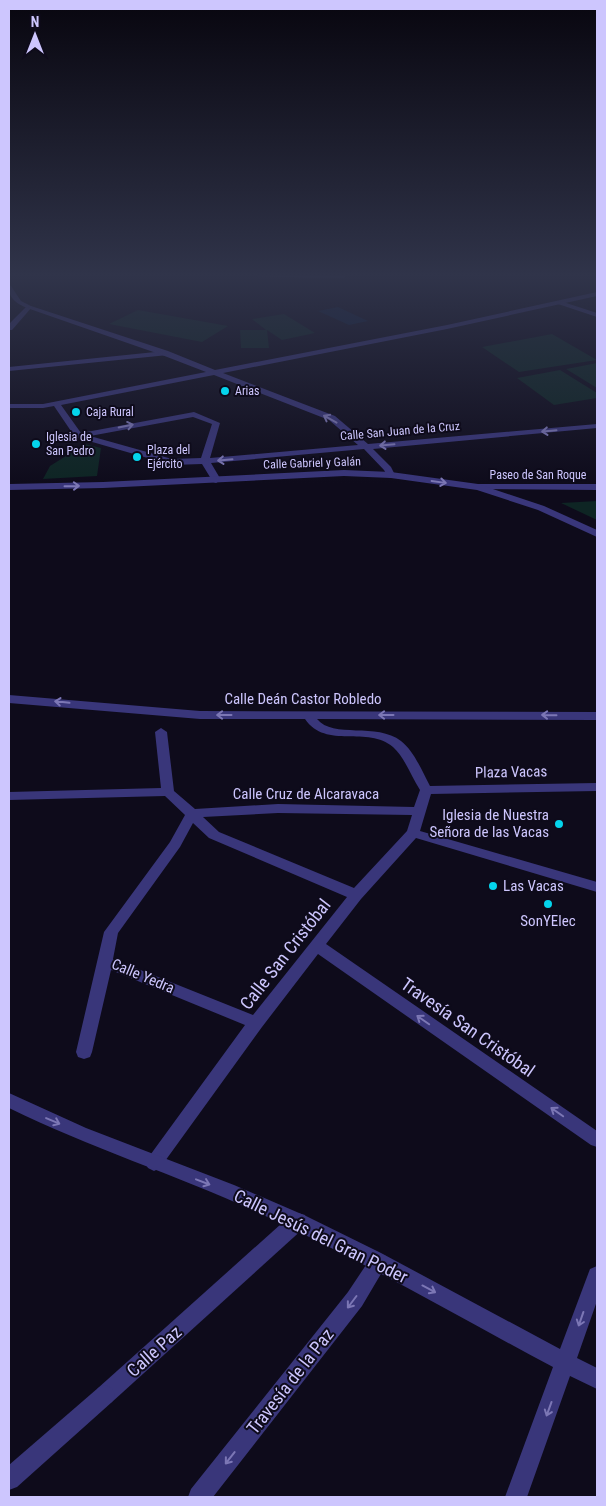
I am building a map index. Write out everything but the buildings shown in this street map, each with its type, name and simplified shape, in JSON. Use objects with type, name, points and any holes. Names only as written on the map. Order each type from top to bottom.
[{"type":"street","points":[[136,343],[332,418],[366,447],[388,469],[391,475]]},
{"type":"street","points":[[9,406],[44,406],[357,343]]},
{"type":"street","points":[[9,369],[165,353]]},
{"type":"street","points":[[56,403],[78,435],[172,462],[205,461]]},
{"type":"street","points":[[9,487],[216,480],[205,461],[216,423],[194,414],[78,435]]},
{"type":"street","name":"Calle San Juan de la Cruz","points":[[205,461],[597,426]]},
{"type":"street","name":"Calle Gabriel y Galán","points":[[216,480],[344,473],[391,475],[478,487]]},
{"type":"street","points":[[478,487],[542,508],[597,534]]},
{"type":"street","name":"Paseo de San Roque","points":[[478,487],[597,487]]},
{"type":"street","name":"Calle Deán Castor Robledo","points":[[9,699],[200,715],[597,716]]},
{"type":"street","points":[[309,715],[316,725],[332,731],[368,732],[387,737],[398,744],[426,790],[413,833],[356,895]]},
{"type":"street","points":[[161,732],[168,792],[192,814]]},
{"type":"street","name":"Plaza Vacas","points":[[426,790],[597,787]]},
{"type":"street","points":[[9,796],[168,792]]},
{"type":"street","name":"Calle Cruz de Alcaravaca","points":[[192,814],[239,808],[291,807],[420,811]]},
{"type":"street","name":"Calle San Cristóbal","points":[[154,1163],[256,1023],[356,895],[214,835],[192,814]]},
{"type":"street","name":"Calle Yedra","points":[[192,814],[175,844],[112,932],[106,962],[256,1023]]},
{"type":"street","points":[[413,833],[597,887]]},
{"type":"street","name":"Travesía San Cristóbal","points":[[317,946],[597,1140]]},
{"type":"street","points":[[84,1052],[106,962]]},
{"type":"street","name":"Calle Jesús del Gran Poder","points":[[9,1100],[32,1112],[298,1221],[379,1262],[597,1379]]},
{"type":"street","name":"Calle Paz","points":[[9,1479],[298,1221]]},
{"type":"street","name":"Travesía de la Paz","points":[[199,1497],[355,1299],[379,1262]]},
{"type":"street","points":[[516,1497],[597,1275]]},
{"type":"green space","points":[[241,343],[268,343],[269,348],[241,348]]},
{"type":"green space","points":[[502,343],[568,343],[597,360],[519,372],[482,347]]},
{"type":"green space","points":[[597,363],[597,388],[566,369]]},
{"type":"green space","points":[[560,370],[597,393],[597,398],[554,405],[517,378]]},
{"type":"green space","points":[[85,444],[101,448],[97,476],[43,479],[50,466]]},
{"type":"green space","points":[[597,501],[597,520],[561,503]]},
{"type":"place","name":"Arias","points":[[225,391]]},
{"type":"place","name":"Caja Rural","points":[[76,412]]},
{"type":"place","name":"Iglesia de San Pedro","points":[[36,444]]},
{"type":"place","name":"Plaza del Ejército","points":[[137,457]]},
{"type":"place","name":"Iglesia de Nuestra Señora de las Vacas","points":[[559,824]]},
{"type":"place","name":"Las Vacas","points":[[493,886]]},
{"type":"place","name":"SonYElec","points":[[548,904]]}]
